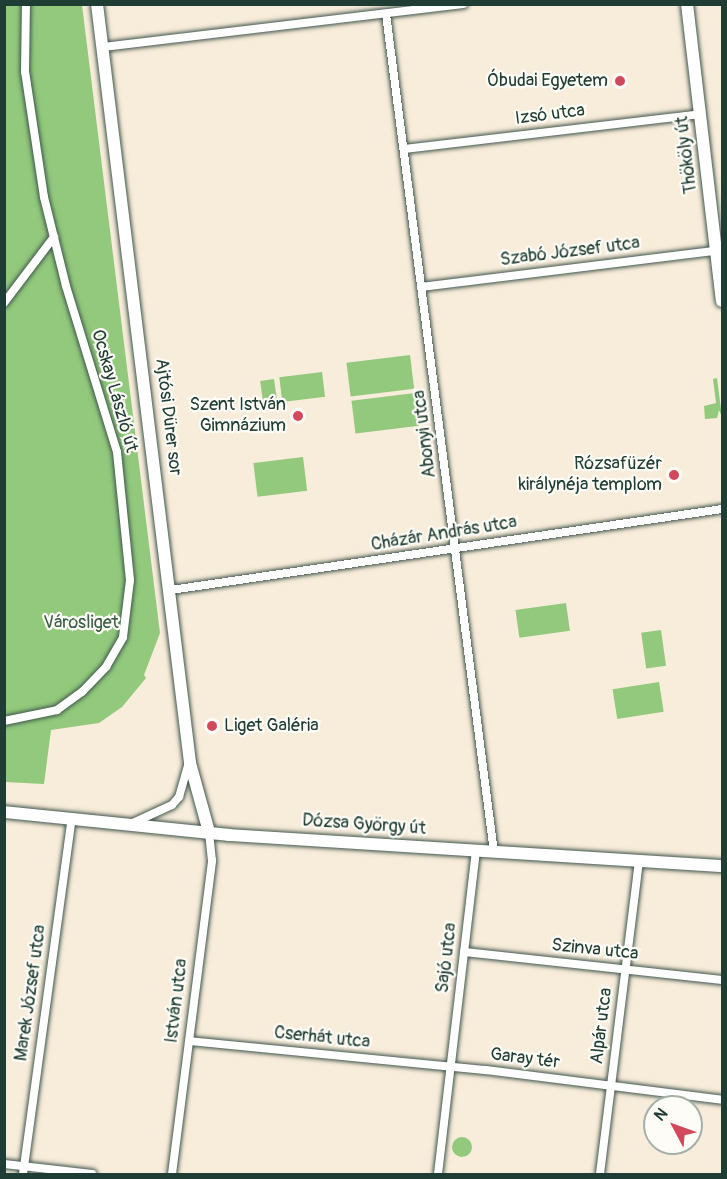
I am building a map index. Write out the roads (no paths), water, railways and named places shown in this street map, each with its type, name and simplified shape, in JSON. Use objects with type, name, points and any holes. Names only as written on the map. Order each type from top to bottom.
[{"type":"main road","name":"Ajtósi Dürer sor","points":[[98,4],[171,590],[190,763],[209,832]]},
{"type":"main road","name":"Thököly út","points":[[687,4],[719,250],[723,301]]},
{"type":"main road","name":"Dózsa György út","points":[[4,812],[209,832],[723,866]]},
{"type":"street","name":"Ocskay László út","points":[[4,721],[46,715],[82,692],[121,643],[129,607],[126,516],[117,452],[54,237],[28,100],[26,4]]},
{"type":"street","points":[[103,48],[463,4]]},
{"type":"street","name":"Abonyi utca","points":[[386,14],[494,852]]},
{"type":"street","name":"Izsó utca","points":[[404,149],[701,114]]},
{"type":"street","points":[[4,303],[54,237]]},
{"type":"street","name":"Szabó József utca","points":[[421,287],[719,250]]},
{"type":"street","name":"Cházár András utca","points":[[171,590],[723,509]]},
{"type":"street","points":[[133,823],[172,805],[179,797],[190,763]]},
{"type":"street","name":"Marek József utca","points":[[24,1170],[72,817]]},
{"type":"street","name":"István utca","points":[[172,1174],[213,850],[209,832]]},
{"type":"street","name":"Sajó utca","points":[[451,1069],[476,850]]},
{"type":"street","name":"Alpár utca","points":[[611,1086],[639,862]]},
{"type":"street","name":"Szinva utca","points":[[464,951],[723,980]]},
{"type":"street","name":"Cserhát utca","points":[[189,1041],[451,1069]]},
{"type":"street","points":[[438,1174],[451,1069]]},
{"type":"street","name":"Garay tér","points":[[451,1069],[611,1086]]},
{"type":"street","points":[[600,1174],[611,1086],[723,1100]]},
{"type":"street","points":[[4,1164],[24,1170],[92,1174]]},
{"type":"place","name":"Óbudai Egyetem","points":[[620,81]]},
{"type":"place","name":"Szent István Gimnázium","points":[[298,416]]},
{"type":"place","name":"Rózsafüzér királynéja templom","points":[[674,475]]},
{"type":"place","name":"Liget Galéria","points":[[212,726]]},
{"type":"park label","name":"Városliget","points":[[81,623]]}]
